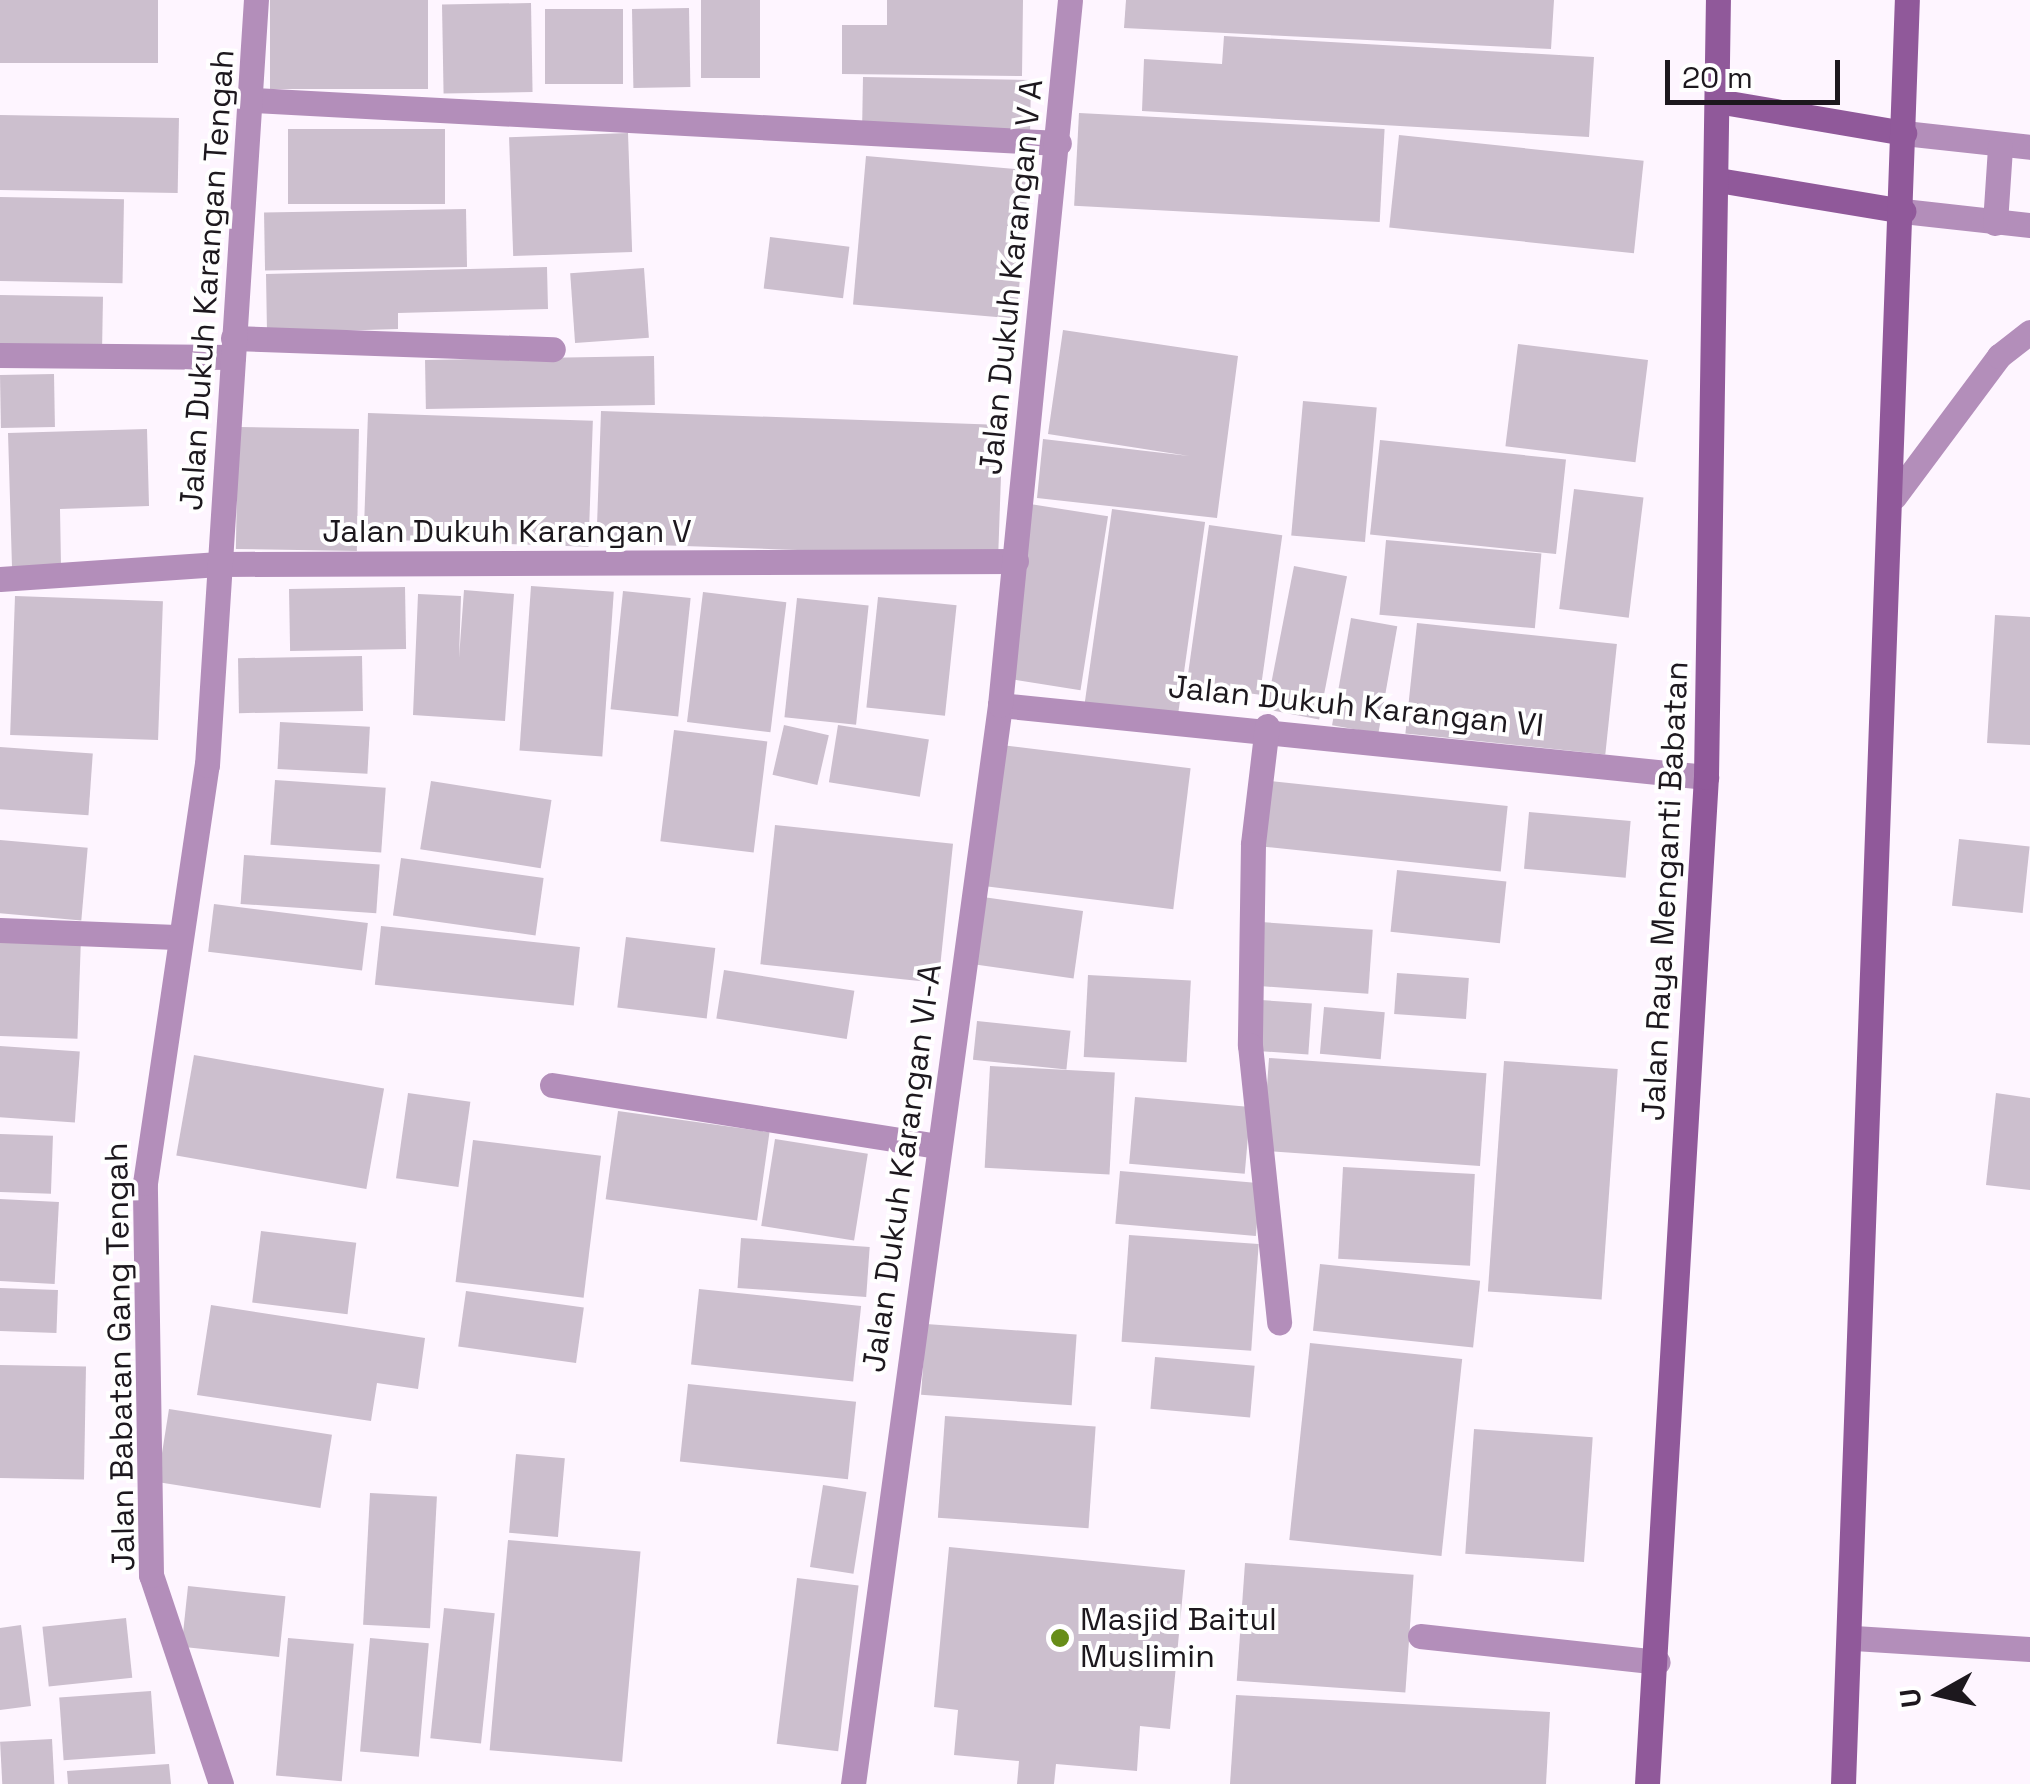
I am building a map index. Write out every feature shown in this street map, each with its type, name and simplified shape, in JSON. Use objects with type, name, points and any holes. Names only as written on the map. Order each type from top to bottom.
[{"type":"main road","name":"Jalan Raya Menganti Babatan","points":[[1647,1784],[1658,1662],[1706,777],[1718,0]]},
{"type":"main road","points":[[1843,1784],[1854,1638],[1894,497],[1907,0]]},
{"type":"main road","points":[[1717,100],[1904,133]]},
{"type":"main road","points":[[1718,180],[1862,201],[1902,211]]},
{"type":"street","name":"Jalan Dukuh Karangan Tengah","points":[[222,564],[233,348],[254,100],[256,0]]},
{"type":"street","name":"Jalan Dukuh Karangan V A","points":[[1016,561],[1070,0]]},
{"type":"street","points":[[254,100],[1058,143]]},
{"type":"street","points":[[1904,133],[2030,147]]},
{"type":"street","points":[[1995,224],[2000,146]]},
{"type":"street","points":[[1902,211],[2030,225]]},
{"type":"street","points":[[1894,497],[1999,356],[2030,332]]},
{"type":"street","points":[[0,355],[233,348],[553,349]]},
{"type":"street","name":"Jalan Dukuh Karangan V","points":[[0,579],[222,564],[1016,561]]},
{"type":"street","name":"Jalan Dukuh Karangan VI-A","points":[[853,1784],[1000,705],[1016,561]]},
{"type":"street","name":"Jalan Babatan Gang Tengah","points":[[221,1784],[151,1575],[144,1183],[176,936],[207,766],[222,564]]},
{"type":"street","name":"Jalan Dukuh Karangan VI","points":[[1000,705],[1266,726],[1706,777]]},
{"type":"street","points":[[1266,726],[1253,844],[1250,1045],[1279,1322]]},
{"type":"street","points":[[0,930],[176,936]]},
{"type":"street","points":[[552,1085],[938,1146]]},
{"type":"street","points":[[1420,1636],[1658,1662]]},
{"type":"street","points":[[1854,1638],[2030,1649]]},
{"type":"building","points":[[0,0],[158,0],[158,63],[0,63]]},
{"type":"building","points":[[270,0],[428,0],[428,89],[270,89]]},
{"type":"building","points":[[701,0],[760,0],[760,78],[701,78]]},
{"type":"building","points":[[887,0],[1023,0],[1022,76],[842,74],[842,25],[887,25]]},
{"type":"building","points":[[1126,0],[1554,0],[1551,49],[1124,28]]},
{"type":"building","points":[[531,3],[533,92],[444,94],[442,5]]},
{"type":"building","points":[[689,8],[690,87],[633,88],[632,9]]},
{"type":"building","points":[[545,9],[623,9],[623,84],[545,84]]},
{"type":"building","points":[[1224,36],[1594,57],[1589,137],[1142,111],[1144,59],[1222,64]]},
{"type":"building","points":[[863,77],[1031,80],[1030,136],[862,133]]},
{"type":"building","points":[[1079,113],[1385,129],[1380,222],[1074,206]]},
{"type":"building","points":[[0,115],[179,118],[178,193],[0,190]]},
{"type":"building","points":[[288,129],[445,129],[445,204],[288,204]]},
{"type":"building","points":[[628,133],[632,252],[513,256],[509,137]]},
{"type":"building","points":[[1399,135],[1644,161],[1634,253],[1389,227]]},
{"type":"building","points":[[866,156],[1029,170],[1016,319],[853,304]]},
{"type":"building","points":[[0,197],[124,199],[123,283],[0,281]]},
{"type":"building","points":[[466,209],[467,267],[265,271],[264,213]]},
{"type":"building","points":[[770,237],[849,247],[843,298],[764,289]]},
{"type":"building","points":[[547,267],[548,309],[398,313],[398,329],[267,333],[266,274]]},
{"type":"building","points":[[644,268],[649,338],[575,343],[570,273]]},
{"type":"building","points":[[0,295],[103,297],[102,348],[0,346]]},
{"type":"building","points":[[1063,330],[1238,356],[1217,518],[1037,498],[1043,439],[1189,456],[1048,434]]},
{"type":"building","points":[[1518,344],[1648,360],[1635,462],[1505,446]]},
{"type":"building","points":[[654,356],[655,405],[426,409],[425,360]]},
{"type":"building","points":[[54,374],[55,427],[1,428],[0,375]]},
{"type":"building","points":[[1303,401],[1377,407],[1365,542],[1291,535]]},
{"type":"building","points":[[601,411],[1003,425],[998,557],[596,543]]},
{"type":"building","points":[[368,413],[593,421],[588,547],[364,539]]},
{"type":"building","points":[[238,427],[359,429],[357,551],[236,549]]},
{"type":"building","points":[[147,429],[149,506],[60,509],[61,566],[12,567],[8,433]]},
{"type":"building","points":[[1380,440],[1566,460],[1556,554],[1370,534]]},
{"type":"building","points":[[1574,489],[1643,498],[1629,618],[1559,609]]},
{"type":"building","points":[[1030,504],[1108,516],[1080,690],[1002,678]]},
{"type":"building","points":[[1112,509],[1205,522],[1178,716],[1085,703]]},
{"type":"building","points":[[1209,525],[1282,535],[1260,695],[1187,684]]},
{"type":"building","points":[[1386,540],[1541,554],[1535,628],[1379,615]]},
{"type":"building","points":[[1294,566],[1347,576],[1319,720],[1266,709]]},
{"type":"building","points":[[531,586],[614,592],[602,756],[519,751]]},
{"type":"building","points":[[405,587],[406,649],[290,651],[289,589]]},
{"type":"building","points":[[464,590],[514,594],[505,721],[413,715],[418,594],[461,596],[459,658]]},
{"type":"building","points":[[623,591],[691,598],[678,716],[611,709]]},
{"type":"building","points":[[703,592],[786,602],[770,732],[687,722]]},
{"type":"building","points":[[15,596],[163,601],[158,740],[10,735]]},
{"type":"building","points":[[878,597],[957,605],[945,716],[866,707]]},
{"type":"building","points":[[797,598],[869,606],[856,725],[784,717]]},
{"type":"building","points":[[1995,615],[2030,617],[2030,745],[1987,743]]},
{"type":"building","points":[[1351,618],[1397,626],[1378,734],[1332,725]]},
{"type":"building","points":[[1417,623],[1617,644],[1605,754],[1405,733]]},
{"type":"building","points":[[362,656],[363,711],[239,713],[238,658]]},
{"type":"building","points":[[280,722],[370,727],[367,774],[278,769]]},
{"type":"building","points":[[784,725],[829,735],[817,785],[773,775]]},
{"type":"building","points":[[838,725],[929,739],[920,797],[829,782]]},
{"type":"building","points":[[674,730],[767,741],[754,853],[660,841]]},
{"type":"building","points":[[1001,745],[1191,768],[1173,909],[984,886]]},
{"type":"building","points":[[0,747],[93,753],[88,815],[0,809]]},
{"type":"building","points":[[275,780],[386,788],[381,853],[270,845]]},
{"type":"building","points":[[1261,780],[1508,806],[1501,872],[1254,846]]},
{"type":"building","points":[[431,781],[551,800],[541,868],[420,849]]},
{"type":"building","points":[[1529,812],[1631,821],[1626,878],[1524,869]]},
{"type":"building","points":[[775,825],[953,844],[938,983],[760,964]]},
{"type":"building","points":[[1959,839],[2030,846],[2023,913],[1952,906]]},
{"type":"building","points":[[0,840],[88,848],[81,920],[0,913]]},
{"type":"building","points":[[244,855],[380,864],[376,913],[241,904]]},
{"type":"building","points":[[401,858],[544,878],[536,935],[393,915]]},
{"type":"building","points":[[1397,870],[1506,881],[1500,943],[1391,932]]},
{"type":"building","points":[[983,897],[1083,911],[1074,978],[974,964]]},
{"type":"building","points":[[214,904],[368,923],[362,971],[208,952]]},
{"type":"building","points":[[1261,922],[1373,930],[1368,994],[1257,986]]},
{"type":"building","points":[[381,926],[580,947],[574,1006],[375,985]]},
{"type":"building","points":[[0,936],[81,939],[77,1039],[0,1036]]},
{"type":"building","points":[[626,937],[715,948],[707,1018],[617,1007]]},
{"type":"building","points":[[724,970],[854,991],[847,1039],[716,1018]]},
{"type":"building","points":[[1397,973],[1469,978],[1466,1019],[1394,1014]]},
{"type":"building","points":[[1088,975],[1191,980],[1187,1062],[1084,1057]]},
{"type":"building","points":[[1261,1000],[1312,1004],[1308,1054],[1257,1051]]},
{"type":"building","points":[[1324,1007],[1385,1012],[1381,1059],[1320,1054]]},
{"type":"building","points":[[977,1021],[1070,1031],[1066,1070],[973,1060]]},
{"type":"building","points":[[0,1046],[80,1052],[75,1122],[0,1117]]},
{"type":"building","points":[[194,1055],[384,1089],[366,1189],[176,1155]]},
{"type":"building","points":[[1269,1058],[1486,1073],[1480,1166],[1263,1151]]},
{"type":"building","points":[[1504,1061],[1618,1069],[1602,1299],[1488,1291]]},
{"type":"building","points":[[990,1066],[1115,1073],[1109,1174],[985,1168]]},
{"type":"building","points":[[408,1093],[470,1102],[458,1187],[396,1178]]},
{"type":"building","points":[[1996,1093],[2030,1098],[2030,1190],[1986,1185]]},
{"type":"building","points":[[1135,1097],[1251,1107],[1245,1174],[1129,1164]]},
{"type":"building","points":[[618,1111],[770,1132],[757,1220],[606,1199]]},
{"type":"building","points":[[0,1134],[53,1136],[51,1194],[0,1192]]},
{"type":"building","points":[[775,1139],[868,1154],[854,1241],[761,1226]]},
{"type":"building","points":[[473,1140],[601,1156],[584,1298],[456,1282]]},
{"type":"building","points":[[1343,1167],[1475,1174],[1470,1266],[1338,1259]]},
{"type":"building","points":[[1120,1171],[1260,1183],[1256,1236],[1115,1224]]},
{"type":"building","points":[[0,1199],[59,1202],[55,1284],[0,1281]]},
{"type":"building","points":[[261,1231],[356,1243],[348,1314],[252,1302]]},
{"type":"building","points":[[1129,1235],[1259,1244],[1251,1351],[1122,1342]]},
{"type":"building","points":[[741,1238],[870,1247],[866,1297],[738,1288]]},
{"type":"building","points":[[1320,1264],[1480,1281],[1473,1347],[1313,1331]]},
{"type":"building","points":[[0,1288],[58,1290],[56,1333],[0,1331]]},
{"type":"building","points":[[699,1289],[861,1306],[853,1382],[691,1365]]},
{"type":"building","points":[[466,1291],[584,1308],[576,1363],[458,1346]]},
{"type":"building","points":[[211,1305],[425,1338],[418,1389],[377,1383],[371,1421],[197,1395]]},
{"type":"building","points":[[926,1324],[1077,1335],[1072,1405],[921,1395]]},
{"type":"building","points":[[1310,1343],[1462,1359],[1441,1556],[1289,1540]]},
{"type":"building","points":[[1155,1357],[1255,1366],[1250,1418],[1150,1409]]},
{"type":"building","points":[[0,1365],[86,1367],[84,1479],[0,1478]]},
{"type":"building","points":[[688,1384],[856,1402],[848,1479],[680,1462]]},
{"type":"building","points":[[169,1409],[332,1435],[320,1508],[157,1482]]},
{"type":"building","points":[[945,1416],[1096,1427],[1089,1528],[938,1518]]},
{"type":"building","points":[[1474,1429],[1593,1437],[1584,1562],[1465,1554]]},
{"type":"building","points":[[516,1454],[565,1458],[558,1537],[509,1533]]},
{"type":"building","points":[[823,1485],[866,1492],[853,1574],[810,1567]]},
{"type":"building","points":[[370,1493],[437,1497],[430,1628],[363,1625]]},
{"type":"building","points":[[508,1540],[640,1552],[622,1762],[490,1750]]},
{"type":"building","name":"Masjid Baitul Muslimin","points":[[949,1547],[1185,1570],[1170,1729],[1140,1726],[1137,1771],[1056,1764],[1054,1784],[1017,1784],[1019,1761],[954,1755],[958,1710],[934,1707]]},
{"type":"building","points":[[1245,1563],[1414,1575],[1405,1693],[1237,1681]]},
{"type":"building","points":[[797,1578],[859,1586],[838,1751],[777,1744]]},
{"type":"building","points":[[188,1586],[285,1596],[279,1657],[182,1647]]},
{"type":"building","points":[[444,1608],[495,1613],[481,1744],[430,1738]]},
{"type":"building","points":[[126,1618],[132,1678],[49,1686],[42,1627]]},
{"type":"building","points":[[21,1625],[31,1706],[0,1710],[0,1628]]},
{"type":"building","points":[[288,1638],[354,1644],[342,1781],[276,1775]]},
{"type":"building","points":[[370,1638],[429,1643],[419,1757],[360,1752]]},
{"type":"building","points":[[151,1691],[155,1754],[64,1760],[59,1697]]},
{"type":"building","points":[[1236,1695],[1550,1712],[1546,1784],[1230,1784]]},
{"type":"building","points":[[52,1739],[54,1784],[2,1784],[0,1742]]},
{"type":"building","points":[[169,1764],[171,1784],[68,1784],[67,1771]]},
{"type":"place","name":"Masjid Baitul Muslimin","points":[[1060,1638]]}]
